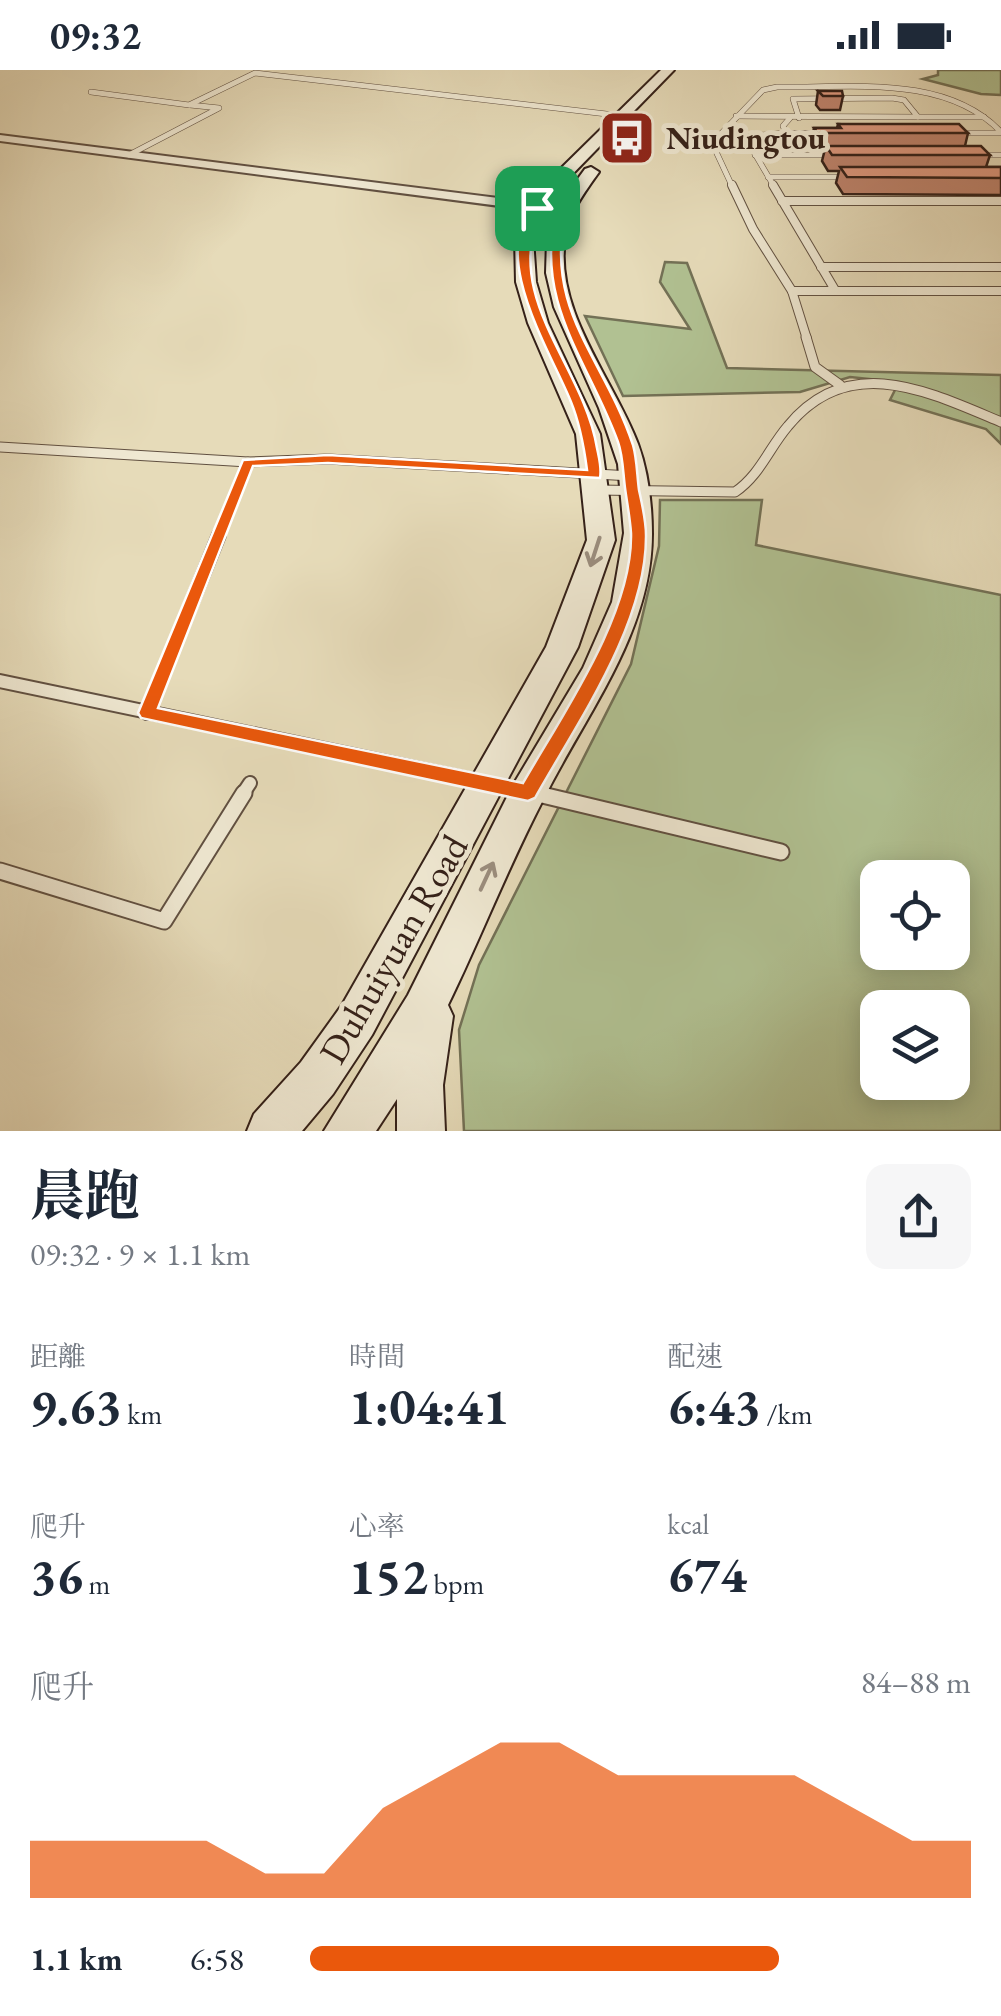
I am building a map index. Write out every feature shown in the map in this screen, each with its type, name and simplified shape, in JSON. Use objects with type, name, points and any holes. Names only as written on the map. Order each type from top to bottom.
[{"type":"street","name":"Duhuiyuan Road","points":[[272,1131],[318,1078],[357,1020],[562,648],[601,540],[596,483],[582,417],[538,323],[526,282],[524,238],[549,209],[567,198],[668,70]]},
{"type":"street","name":"Duhuiyuan Road","points":[[633,117],[684,70]]},
{"type":"street","points":[[0,138],[549,209]]},
{"type":"street","name":"Duhuiyuan Road","points":[[348,1131],[406,1042],[528,792],[609,648],[621,616],[638,536],[626,446],[569,319],[555,278],[549,209]]},
{"type":"street","points":[[421,1131],[420,1085],[427,1030],[446,965]]},
{"type":"lane","points":[[189,104],[255,73],[633,117]]},
{"type":"lane","points":[[1001,133],[981,111],[917,89],[777,88],[763,90],[712,143],[753,230],[792,291],[815,367],[840,385],[913,391],[1001,422]]},
{"type":"lane","points":[[91,92],[218,108],[129,155]]},
{"type":"lane","points":[[795,118],[792,98],[892,98],[904,100],[918,117]]},
{"type":"lane","points":[[736,116],[984,117]]},
{"type":"lane","points":[[786,133],[784,126],[795,118]]},
{"type":"lane","points":[[834,290],[755,155],[749,136],[845,133]]},
{"type":"lane","points":[[942,133],[1001,133]]},
{"type":"lane","points":[[755,155],[850,155]]},
{"type":"lane","points":[[963,155],[1001,155]]},
{"type":"lane","points":[[768,177],[865,177]]},
{"type":"lane","points":[[782,201],[1001,202]]},
{"type":"lane","points":[[821,267],[1001,268]]},
{"type":"lane","points":[[792,291],[1001,291]]},
{"type":"lane","points":[[0,447],[248,462],[328,459],[735,492],[754,481],[780,436],[805,406],[840,385]]},
{"type":"lane","points":[[147,713],[248,462]]},
{"type":"lane","points":[[0,681],[488,782],[781,852]]},
{"type":"lane","points":[[0,871],[164,921],[250,783]]},
{"type":"green space","points":[[938,70],[1001,70],[1001,95],[981,94],[923,79],[938,75]]},
{"type":"green space","points":[[665,262],[687,263],[727,368],[1001,375],[1001,444],[986,429],[890,400],[899,382],[850,377],[800,392],[623,396],[585,316],[690,329],[660,282]]},
{"type":"green space","points":[[660,500],[762,500],[756,545],[1001,595],[1001,1131],[464,1131],[459,1030],[479,965],[631,664],[659,546]]},
{"type":"building","points":[[818,91],[842,91],[843,96],[823,96]]},
{"type":"building","points":[[838,124],[959,124],[968,133],[818,133],[814,128],[841,128]]},
{"type":"building","points":[[826,146],[981,146],[990,155],[832,155]]},
{"type":"building","points":[[840,167],[1001,167],[1001,178],[847,177]]},
{"type":"place","name":"Niudingtou","points":[[627,138]]},
{"type":"route","points":[[537,208],[562,210],[554,244],[555,278],[569,319],[626,446],[638,536],[630,584],[609,648],[528,792],[147,713],[248,462],[328,459],[595,475],[588,434],[576,400],[538,323],[526,282],[524,238],[537,208]]}]
